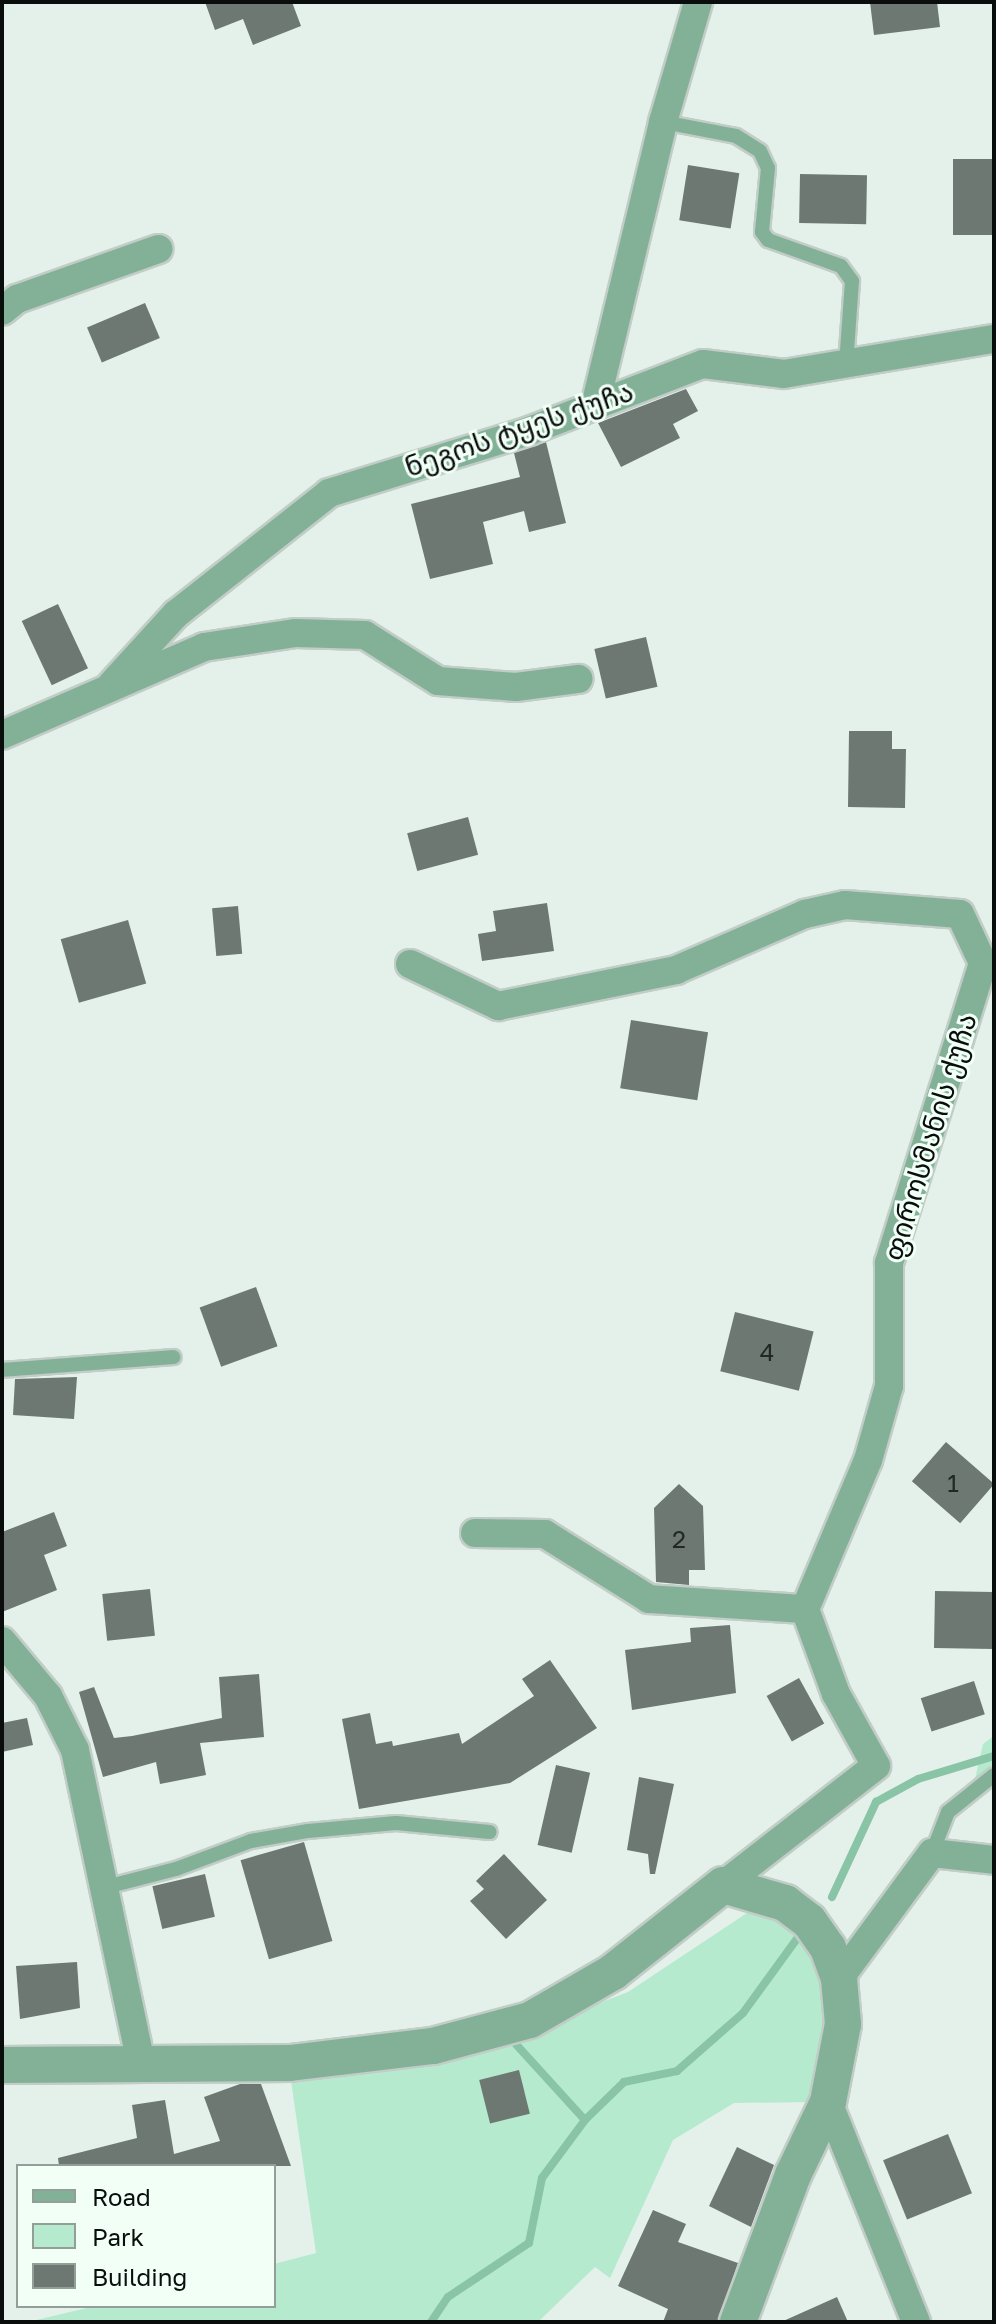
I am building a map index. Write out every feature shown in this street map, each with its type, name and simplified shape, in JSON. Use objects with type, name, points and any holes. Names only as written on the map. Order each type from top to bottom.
[{"type":"street","points":[[596,402],[663,122],[698,2]]},
{"type":"street","points":[[2,311],[17,299],[158,249]]},
{"type":"street","name":"ნეგოს ტყეს ქუჩა","points":[[112,684],[176,614],[329,493],[529,431],[596,402],[703,364],[784,374],[994,339]]},
{"type":"street","name":"ნეგოს ტყეს ქუჩა","points":[[2,735],[112,684],[204,647],[296,633],[365,635],[438,681],[516,687],[578,679]]},
{"type":"street","name":"ფიროსმანის ქუჩა","points":[[410,964],[498,1006],[676,970],[805,914],[845,905],[960,914],[983,963],[889,1263],[889,1386],[868,1460],[805,1609]]},
{"type":"street","points":[[2,2065],[290,2063],[433,2046],[530,2020],[613,1972],[876,1766],[836,1694],[805,1609],[649,1599],[545,1534],[475,1533]]},
{"type":"street","points":[[2,1641],[48,1696],[75,1750],[141,2064]]},
{"type":"street","points":[[839,1979],[932,1853],[994,1860]]},
{"type":"street","points":[[723,1885],[785,1903],[809,1921],[828,1948],[839,1979],[843,2024],[828,2102],[793,2175],[738,2322]]},
{"type":"street","points":[[828,2102],[916,2322]]},
{"type":"lane","points":[[663,122],[736,136],[760,151],[768,168],[762,232],[768,240],[841,266],[852,281],[846,364]]},
{"type":"lane","points":[[2,1370],[174,1357]]},
{"type":"lane","points":[[932,1853],[948,1812],[994,1775]]},
{"type":"lane","points":[[106,1887],[176,1869],[251,1841],[308,1831],[396,1823],[490,1832]]},
{"type":"green space","points":[[994,1736],[994,1782],[970,1801],[983,1744]]},
{"type":"green space","points":[[753,1909],[788,1913],[834,1986],[812,2102],[734,2103],[673,2140],[610,2278],[595,2267],[538,2322],[28,2322],[87,2308],[276,2308],[276,2263],[316,2253],[290,2074],[529,2030],[628,1992]]},
{"type":"building","points":[[205,2],[292,2],[301,26],[253,45],[243,19],[215,30]]},
{"type":"building","points":[[870,2],[937,2],[940,27],[874,35]]},
{"type":"building","points":[[953,159],[994,159],[994,235],[953,235]]},
{"type":"building","points":[[688,165],[739,173],[731,228],[679,220]]},
{"type":"building","points":[[800,174],[867,175],[866,224],[799,223]]},
{"type":"building","points":[[145,303],[160,338],[102,363],[87,328]]},
{"type":"building","points":[[686,389],[698,411],[673,424],[680,438],[621,467],[598,423]]},
{"type":"building","points":[[546,442],[566,523],[529,532],[524,511],[483,522],[493,564],[430,579],[411,504],[520,477],[514,453]]},
{"type":"building","points":[[58,604],[88,668],[52,685],[22,621]]},
{"type":"building","points":[[646,637],[657,687],[606,699],[594,649]]},
{"type":"building","points":[[849,731],[892,731],[892,749],[906,749],[905,808],[848,807]]},
{"type":"building","points":[[468,817],[478,855],[417,871],[407,833]]},
{"type":"building","points":[[547,903],[554,951],[482,961],[478,934],[496,931],[493,911]]},
{"type":"building","points":[[238,906],[242,954],[216,956],[212,908]]},
{"type":"building","points":[[128,920],[146,983],[79,1003],[61,939]]},
{"type":"building","points":[[631,1020],[708,1032],[697,1100],[620,1088]]},
{"type":"building","points":[[256,1287],[278,1346],[221,1367],[200,1308]]},
{"type":"building","points":[[735,1312],[814,1332],[799,1391],[720,1371]]},
{"type":"building","points":[[77,1377],[74,1419],[13,1415],[15,1379]]},
{"type":"building","points":[[946,1442],[994,1484],[960,1523],[912,1481]]},
{"type":"building","points":[[679,1484],[703,1506],[705,1570],[689,1570],[689,1585],[656,1582],[654,1508]]},
{"type":"building","points":[[54,1512],[67,1546],[44,1555],[57,1590],[2,1612],[2,1532]]},
{"type":"building","points":[[150,1589],[155,1636],[107,1641],[102,1594]]},
{"type":"building","points":[[935,1591],[994,1592],[993,1649],[934,1648]]},
{"type":"building","points":[[730,1625],[736,1693],[632,1710],[625,1650],[691,1642],[690,1628]]},
{"type":"building","points":[[550,1660],[597,1728],[510,1783],[359,1809],[342,1719],[370,1713],[376,1744],[392,1741],[393,1746],[459,1733],[462,1744],[534,1696],[522,1679]]},
{"type":"building","points":[[259,1674],[264,1737],[200,1743],[206,1775],[160,1784],[156,1762],[103,1777],[79,1692],[94,1687],[114,1738],[222,1718],[219,1677]]},
{"type":"building","points":[[799,1678],[824,1723],[792,1741],[767,1696]]},
{"type":"building","points":[[974,1681],[985,1714],[932,1732],[921,1698]]},
{"type":"building","points":[[27,1718],[33,1745],[2,1752],[2,1723]]},
{"type":"building","points":[[556,1765],[590,1773],[572,1853],[538,1845]]},
{"type":"building","points":[[639,1777],[674,1784],[655,1874],[650,1874],[648,1854],[627,1850]]},
{"type":"building","points":[[304,1842],[332,1941],[269,1959],[241,1860]]},
{"type":"building","points":[[504,1854],[547,1900],[506,1939],[470,1901],[484,1889],[476,1881]]},
{"type":"building","points":[[205,1874],[215,1917],[162,1929],[152,1886]]},
{"type":"building","points":[[77,1962],[80,2008],[20,2019],[16,1966]]},
{"type":"building","points":[[519,2070],[530,2114],[490,2124],[479,2080]]},
{"type":"building","points":[[240,2084],[261,2084],[291,2166],[59,2164],[58,2158],[137,2138],[132,2105],[165,2100],[174,2154],[220,2141],[204,2097]]},
{"type":"building","points":[[948,2134],[972,2193],[907,2220],[883,2160]]},
{"type":"building","points":[[737,2147],[774,2165],[751,2227],[709,2206]]},
{"type":"building","points":[[653,2210],[686,2224],[678,2242],[738,2263],[718,2322],[663,2322],[668,2309],[618,2286]]},
{"type":"building","points":[[837,2297],[848,2322],[781,2322]]},
{"type":"waterway","points":[[832,1897],[876,1802],[918,1779],[994,1756]]},
{"type":"waterway","points":[[431,2322],[448,2297],[529,2243],[542,2178],[585,2120],[624,2082],[677,2071],[743,2013],[799,1936]]},
{"type":"waterway","points":[[513,2041],[585,2120]]}]
